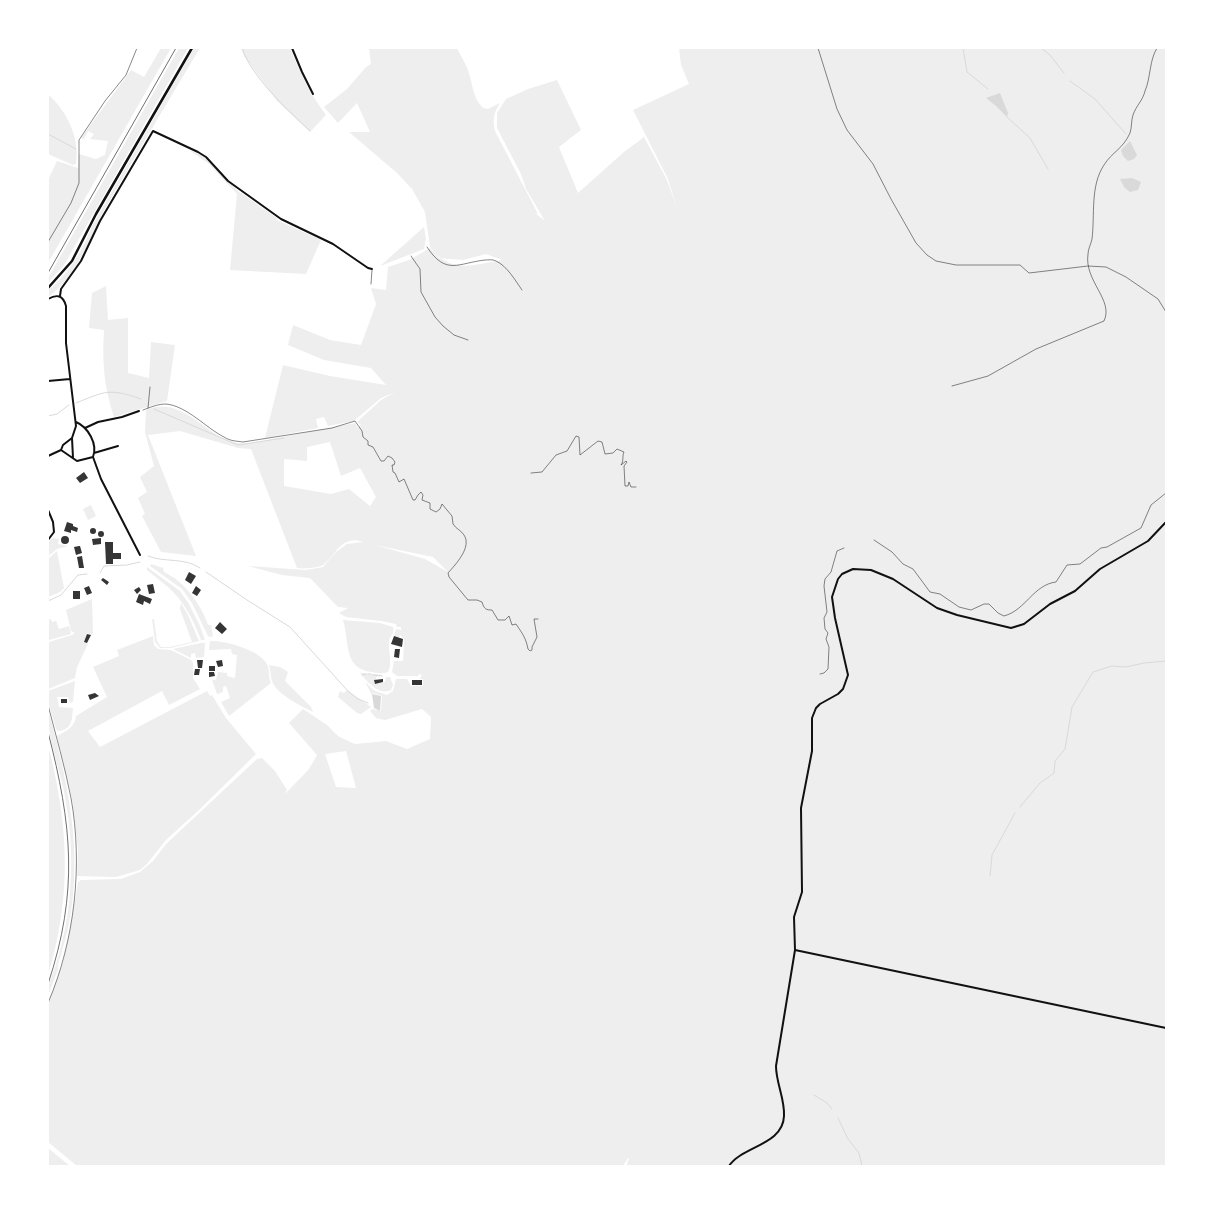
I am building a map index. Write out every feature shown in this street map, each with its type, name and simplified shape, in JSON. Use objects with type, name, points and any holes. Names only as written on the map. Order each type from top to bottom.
[{"type":"main road","points":[[48,288],[72,261],[96,214],[192,48]]},
{"type":"street","points":[[292,48],[313,94]]},
{"type":"street","points":[[73,458],[72,438],[76,422],[66,344],[66,306],[60,296],[61,289],[81,261],[100,222],[153,131],[183,144],[206,157],[228,181],[281,220],[333,244],[372,269]]},
{"type":"street","points":[[48,300],[54,296],[60,296]]},
{"type":"street","points":[[48,382],[70,379]]},
{"type":"street","points":[[85,428],[98,422],[139,411]]},
{"type":"street","points":[[61,450],[78,461],[92,457],[94,453],[90,434],[76,422]]},
{"type":"street","points":[[48,456],[61,450],[63,445],[72,438]]},
{"type":"street","points":[[94,453],[118,446]]},
{"type":"street","points":[[92,457],[140,555]]},
{"type":"street","points":[[48,480],[48,510],[53,522],[54,532],[48,540]]},
{"type":"street","points":[[729,1166],[738,1157],[768,1141],[782,1124],[784,1113],[777,1082],[776,1066],[794,950],[794,917],[802,892],[801,808],[812,751],[812,718],[820,704],[843,689],[848,674],[832,597],[838,579],[842,574],[853,569],[871,570],[892,579],[937,608],[957,615],[1011,628],[1024,624],[1050,604],[1075,591],[1100,569],[1148,541],[1166,522]]},
{"type":"street","points":[[794,950],[1166,1028]]},
{"type":"lane","points":[[371,284],[372,269]]},
{"type":"path","points":[[48,242],[71,203],[79,183],[79,140],[105,101],[126,75],[137,48]]},
{"type":"path","points":[[818,48],[837,109],[847,130],[873,164],[916,243],[927,255],[936,261],[956,265],[1020,265],[1029,273],[1088,266],[1106,267],[1126,277],[1158,299],[1166,312]]},
{"type":"path","points":[[952,386],[988,376],[1036,349],[1104,321],[1107,315],[1104,299],[1091,279],[1087,255],[1092,241],[1096,182],[1104,164],[1127,142],[1131,132],[1133,115],[1145,92],[1152,57],[1157,48]]},
{"type":"path","points":[[427,247],[434,256],[445,264],[454,266],[478,261],[492,260],[498,262],[510,273],[522,290]]},
{"type":"path","points":[[411,256],[420,268],[421,292],[435,317],[454,335],[468,340]]},
{"type":"path","points":[[148,408],[150,387]]},
{"type":"path","points":[[139,411],[156,405],[168,404],[194,416],[223,437],[243,442],[332,428],[355,421],[362,431],[363,437],[368,441],[368,445],[373,447],[381,461],[384,461],[388,456],[395,462],[392,465],[392,472],[399,482],[404,479],[412,500],[415,500],[421,492],[423,495],[422,500],[430,503],[430,509],[436,512],[442,504],[452,516],[455,527],[465,536],[466,546],[448,573],[449,577],[468,600],[482,602],[483,607],[486,610],[492,610],[498,620],[505,620],[509,616],[512,625],[516,624],[522,631],[530,651],[537,637],[534,619],[538,619]]},
{"type":"path","points":[[531,474],[542,472],[556,455],[567,451],[576,436],[580,437],[580,455],[598,441],[602,442],[605,454],[613,453],[616,449],[624,452],[620,465],[627,462],[624,466],[625,486],[628,486],[629,482],[631,486],[636,487]]},
{"type":"path","points":[[874,540],[892,552],[903,564],[913,569],[932,593],[940,594],[958,607],[971,610],[987,604],[1004,616],[1023,606],[1029,596],[1046,583],[1056,582],[1067,565],[1080,564],[1101,548],[1107,547],[1141,528],[1151,505],[1166,494]]},
{"type":"path","points":[[820,674],[828,670],[829,648],[826,639],[828,633],[825,629],[824,618],[827,612],[825,579],[831,572],[837,552],[844,548]]},
{"type":"path","points":[[48,706],[71,798],[76,878],[71,923],[62,962],[48,1003]]},
{"type":"shaded area","points":[[161,48],[171,48],[48,263],[48,180],[57,161],[78,168],[79,154],[96,159],[105,155],[108,141],[90,139],[94,134],[88,131],[84,139],[81,138],[131,70],[144,77]]},
{"type":"shaded area","points":[[179,48],[188,48],[64,265],[48,283],[48,278]]},
{"type":"shaded area","points":[[194,48],[200,48],[105,209],[75,268],[67,279],[48,297],[48,291],[69,269],[79,254],[92,226]]},
{"type":"shaded area","points":[[241,48],[290,48],[306,83],[326,115],[310,132],[277,101],[244,56]]},
{"type":"shaded area","points":[[369,48],[457,48],[468,70],[479,104],[483,108],[488,109],[500,103],[494,117],[495,131],[538,214],[535,213],[545,221],[526,189],[521,174],[497,128],[497,113],[506,99],[528,89],[557,80],[581,130],[559,147],[578,193],[624,152],[644,137],[667,180],[677,208],[668,179],[633,110],[689,84],[681,65],[679,48],[1166,48],[1166,1166],[626,1166],[628,1158],[623,1166],[77,1166],[48,1142],[48,1004],[63,962],[78,882],[81,880],[121,879],[140,872],[153,861],[166,844],[257,759],[262,758],[275,771],[287,790],[285,794],[309,769],[317,755],[289,723],[303,709],[327,725],[338,736],[355,744],[386,741],[407,749],[430,739],[431,717],[422,709],[385,720],[376,718],[370,711],[372,709],[381,711],[382,696],[373,693],[372,695],[365,682],[375,691],[387,695],[393,691],[396,679],[407,679],[411,686],[423,686],[423,679],[420,679],[422,675],[397,676],[392,672],[394,661],[403,661],[404,639],[400,635],[399,638],[394,636],[396,629],[401,630],[401,627],[381,621],[346,617],[339,613],[348,608],[338,607],[310,578],[282,575],[248,566],[306,570],[323,567],[336,552],[347,544],[363,542],[355,540],[343,544],[321,566],[297,568],[251,449],[238,448],[180,431],[148,435],[196,556],[161,552],[142,516],[145,514],[138,498],[147,492],[140,477],[154,466],[145,432],[146,410],[156,407],[176,409],[223,439],[246,444],[355,423],[358,428],[361,425],[357,422],[381,400],[395,392],[381,398],[354,421],[328,426],[324,417],[316,419],[318,428],[265,438],[283,365],[330,376],[386,385],[371,368],[324,360],[288,345],[293,325],[330,340],[361,345],[376,304],[371,288],[386,290],[388,267],[409,260],[430,248],[434,252],[430,247],[425,212],[412,189],[397,173],[349,132],[370,132],[357,103],[338,123],[324,107],[347,89],[366,67],[371,64]],"holes":[[[486,254],[502,260],[463,266],[446,262],[441,258],[463,260]],[[330,442],[341,476],[360,468],[376,497],[370,506],[349,489],[331,494],[284,486],[284,459],[307,461],[307,447]],[[375,545],[433,557],[448,572],[425,559]],[[346,751],[356,788],[336,787],[325,754]]]},
{"type":"shaded area","points":[[1000,93],[1008,113],[1007,117],[986,98]]},
{"type":"shaded area","points":[[48,94],[61,109],[71,126],[76,144],[76,164],[73,165],[48,154]]},
{"type":"shaded area","points":[[1130,141],[1137,155],[1134,159],[1128,161],[1123,156],[1121,150]]},
{"type":"shaded area","points":[[189,150],[202,155],[238,191],[277,218],[277,220],[321,240],[306,274],[230,270],[237,194],[209,164]]},
{"type":"shaded area","points":[[1132,178],[1141,182],[1138,190],[1130,192],[1124,187],[1120,179]]},
{"type":"shaded area","points":[[424,227],[426,239],[424,249],[380,266]]},
{"type":"shaded area","points":[[106,286],[108,320],[128,318],[128,373],[149,378],[151,342],[175,345],[167,401],[114,417],[105,374],[103,353],[104,330],[89,328],[92,293]]},
{"type":"shaded area","points":[[91,505],[96,516],[88,520],[83,509]]},
{"type":"shaded area","points":[[53,538],[59,539],[58,544],[68,546],[57,549],[48,556],[48,542]]},
{"type":"shaded area","points":[[57,551],[64,588],[60,592],[48,597],[48,559]]},
{"type":"shaded area","points":[[151,564],[163,568],[164,572],[175,578],[192,595],[208,625],[211,625],[213,636],[208,636],[192,603],[182,589],[150,566]]},
{"type":"shaded area","points":[[147,567],[180,591],[189,604],[205,640],[201,640],[184,605],[168,587],[147,570]]},
{"type":"shaded area","points":[[92,599],[93,633],[92,635],[87,633],[84,642],[88,644],[77,667],[75,678],[48,689],[48,620],[56,621],[59,629],[69,626],[71,634],[49,640],[49,642],[72,635],[75,633],[71,631],[66,610]]},
{"type":"shaded area","points":[[181,603],[199,641],[171,648],[160,648],[155,642],[152,619],[154,619],[157,641],[161,647],[192,642],[180,609]]},
{"type":"shaded area","points":[[343,620],[380,623],[393,627],[389,642],[390,661],[388,672],[372,672],[356,666],[349,654]]},
{"type":"shaded area","points":[[153,636],[154,645],[158,649],[171,650],[191,660],[193,663],[193,678],[200,689],[169,705],[162,691],[88,731],[100,747],[207,691],[210,696],[212,695],[226,718],[256,754],[166,840],[140,870],[116,877],[77,876],[78,849],[72,798],[57,736],[72,726],[76,716],[107,697],[93,667],[119,656],[117,650]]},
{"type":"shaded area","points":[[210,641],[233,644],[249,650],[263,659],[268,666],[271,683],[229,716],[221,702],[230,698],[226,686],[223,687],[223,692],[217,694],[212,680],[216,680],[218,672],[227,673],[227,676],[235,678],[237,655],[232,654],[231,649],[209,650]]},
{"type":"shaded area","points":[[205,643],[204,657],[196,658],[195,653],[191,654],[191,658],[173,649]]},
{"type":"shaded area","points":[[269,665],[280,667],[288,672],[285,681],[311,707],[313,712],[290,699],[274,686]]},
{"type":"shaded area","points":[[360,673],[384,675],[376,677],[376,680],[374,680],[375,684],[385,682],[386,677],[390,677],[393,685],[391,690],[378,690]]},
{"type":"shaded area","points":[[75,681],[73,702],[70,703],[68,697],[57,697],[59,707],[73,708],[72,720],[69,726],[58,731],[48,702],[48,691]]},
{"type":"shaded area","points":[[347,690],[371,707],[361,714],[357,713],[338,697],[340,691],[344,693]]},
{"type":"shaded area","points":[[372,694],[381,696],[380,711],[374,708]]},
{"type":"shaded area","points":[[48,709],[68,793],[74,857],[72,907],[69,925],[58,969],[48,996],[49,984],[59,955],[67,918],[71,864],[67,812],[51,739]]},
{"type":"shaded area","points":[[48,745],[60,804],[65,861],[61,917],[48,976]]},
{"type":"shaded area","points":[[48,1148],[70,1166],[48,1166]]},
{"type":"building","points":[[84,472],[88,478],[80,483],[76,478]]},
{"type":"building","points":[[67,522],[78,528],[77,532],[71,530],[71,533],[64,531]]},
{"type":"building","points":[[93,528],[96,531],[93,534],[90,531]]},
{"type":"building","points":[[101,531],[104,534],[101,537],[98,534]]},
{"type":"building","points":[[65,536],[69,540],[65,544],[61,540]]},
{"type":"building","points":[[101,538],[101,544],[93,545],[92,539]]},
{"type":"building","points":[[105,542],[113,542],[113,553],[121,553],[121,559],[113,559],[113,564],[106,564]]},
{"type":"building","points":[[80,546],[82,553],[76,555],[74,547]]},
{"type":"building","points":[[82,556],[84,568],[79,568],[77,557]]},
{"type":"building","points":[[189,572],[196,576],[191,584],[185,580]]},
{"type":"building","points":[[103,578],[109,582],[107,585],[101,580]]},
{"type":"building","points":[[153,584],[155,593],[149,594],[147,585]]},
{"type":"building","points":[[89,586],[92,593],[87,595],[84,588]]},
{"type":"building","points":[[196,586],[201,590],[197,596],[192,593]]},
{"type":"building","points":[[139,587],[141,590],[137,594],[134,590]]},
{"type":"building","points":[[73,591],[80,591],[80,599],[73,599]]},
{"type":"building","points":[[139,594],[152,599],[150,604],[144,601],[143,605],[136,602]]},
{"type":"building","points":[[220,622],[227,629],[222,634],[215,628]]},
{"type":"building","points":[[87,634],[91,635],[87,643],[84,642]]},
{"type":"building","points":[[394,636],[403,639],[402,647],[391,644]]},
{"type":"building","points":[[395,649],[400,649],[399,658],[394,657]]},
{"type":"building","points":[[197,660],[203,660],[202,668],[198,668]]},
{"type":"building","points":[[222,660],[223,666],[218,667],[216,661]]},
{"type":"building","points":[[209,666],[215,666],[215,671],[209,671]]},
{"type":"building","points":[[195,669],[200,669],[199,675],[194,675]]},
{"type":"building","points":[[209,672],[214,672],[215,676],[209,677]]},
{"type":"building","points":[[383,679],[383,682],[375,684],[374,680]]},
{"type":"building","points":[[412,680],[422,680],[422,685],[412,685]]},
{"type":"building","points":[[95,693],[99,696],[90,700],[88,695]]},
{"type":"building","points":[[61,699],[67,699],[67,703],[61,703]]},
{"type":"waterway","points":[[242,48],[262,82],[310,131]]},
{"type":"waterway","points":[[963,48],[967,72],[988,89]]},
{"type":"waterway","points":[[1041,48],[1050,55],[1064,73]]},
{"type":"waterway","points":[[1070,81],[1095,99],[1126,134]]},
{"type":"waterway","points":[[1007,117],[1030,138],[1048,169]]},
{"type":"waterway","points":[[48,134],[76,149]]},
{"type":"waterway","points":[[76,403],[108,392],[122,393],[141,399]]},
{"type":"waterway","points":[[48,416],[57,414],[69,405]]},
{"type":"waterway","points":[[154,409],[238,445],[284,438]]},
{"type":"waterway","points":[[148,556],[188,562],[200,568]]},
{"type":"waterway","points":[[100,573],[104,566],[127,565],[140,562]]},
{"type":"waterway","points":[[206,572],[290,627],[348,691],[358,699],[368,703]]},
{"type":"waterway","points":[[48,601],[61,595],[78,575],[87,574]]},
{"type":"waterway","points":[[1020,807],[1040,783],[1054,773],[1055,761],[1065,749],[1072,707],[1093,672],[1112,666],[1126,667],[1166,661]]},
{"type":"waterway","points":[[362,675],[366,674]]},
{"type":"waterway","points":[[373,675],[382,676]]},
{"type":"waterway","points":[[990,876],[992,855],[1015,813]]},
{"type":"waterway","points":[[814,1095],[827,1103],[832,1109]]},
{"type":"waterway","points":[[838,1118],[848,1139],[859,1153],[862,1166]]},
{"type":"railway","points":[[48,273],[176,48]]},
{"type":"railway","points":[[48,732],[62,798],[69,858],[64,918],[58,950],[48,984]]}]
